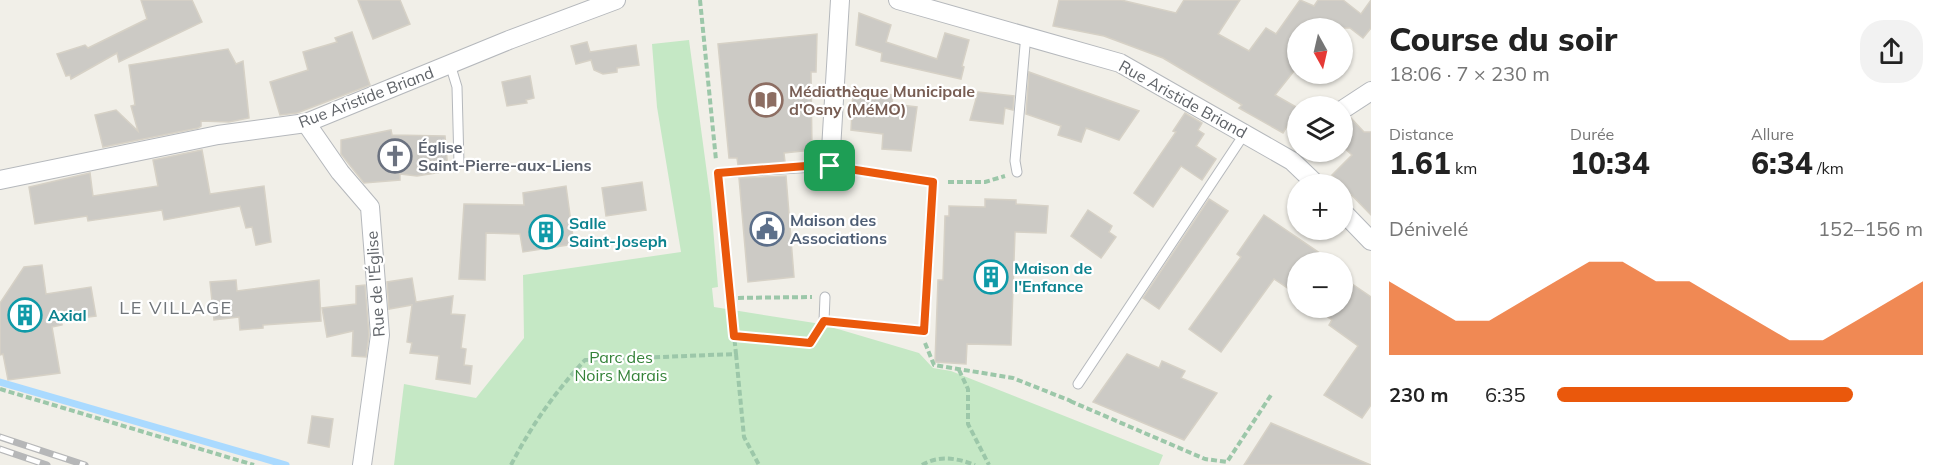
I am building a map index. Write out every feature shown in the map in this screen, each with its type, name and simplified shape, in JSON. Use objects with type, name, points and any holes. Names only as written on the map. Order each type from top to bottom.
[{"type":"street","name":"Rue Aristide Briand","points":[[0,180],[218,135],[306,123],[616,0]]},
{"type":"street","points":[[830,166],[840,0]]},
{"type":"street","name":"Rue Aristide Briand","points":[[898,0],[1026,34],[1120,63],[1245,133],[1287,151]]},
{"type":"street","points":[[1353,103],[1371,91]]},
{"type":"street","name":"Rue de l'Église","points":[[306,123],[340,172],[370,207],[380,335],[362,465]]},
{"type":"street","points":[[1353,222],[1371,241]]},
{"type":"lane","points":[[1017,172],[1015,161],[1026,34]]},
{"type":"lane","points":[[450,64],[457,87],[459,164]]},
{"type":"lane","points":[[1078,384],[1245,133]]},
{"type":"lane","points":[[718,173],[830,166],[933,182],[924,331],[824,321],[825,297]]},
{"type":"path","points":[[700,0],[744,437],[759,465]]},
{"type":"path","points":[[933,182],[985,182],[1017,172]]},
{"type":"path","points":[[729,298],[825,297]]},
{"type":"path","points":[[734,336],[810,343],[824,321]]},
{"type":"path","points":[[924,331],[925,349],[934,365],[1014,378],[1205,459],[1227,462],[1271,394]]},
{"type":"path","points":[[511,465],[527,434],[560,386],[585,360],[736,354]]},
{"type":"path","points":[[958,370],[968,389],[968,424],[989,465]]},
{"type":"path","points":[[1070,401],[1078,384]]},
{"type":"path","points":[[0,389],[254,465]]},
{"type":"path","points":[[922,465],[930,460],[956,458],[975,465]]},
{"type":"green space","name":"Parc des Noirs Marais","points":[[689,40],[711,203],[718,287],[712,288],[714,307],[821,324],[919,353],[933,368],[951,371],[1163,455],[1159,465],[394,465],[404,384],[476,398],[524,338],[523,275],[681,252],[657,107],[652,44]]},
{"type":"building","points":[[141,0],[192,0],[202,22],[119,62],[117,53],[71,79],[70,75],[66,76],[57,54],[85,45],[88,48],[147,19]]},
{"type":"building","points":[[358,0],[400,0],[410,24],[373,39]]},
{"type":"building","points":[[1059,0],[1121,0],[1176,13],[1184,0],[1240,0],[1218,34],[1249,51],[1266,28],[1276,34],[1287,18],[1287,80],[1275,95],[1287,102],[1287,126],[1283,133],[1239,108],[1242,105],[1163,58],[1104,36],[1053,26]]},
{"type":"building","points":[[1300,0],[1314,6],[1318,0],[1343,0],[1361,14],[1371,0],[1371,28],[1363,38],[1353,30],[1353,18],[1287,18]]},
{"type":"building","points":[[859,13],[891,25],[886,42],[937,59],[945,33],[969,40],[961,79],[881,61],[882,53],[856,45]]},
{"type":"building","points":[[352,32],[370,85],[297,113],[280,115],[270,82],[308,70],[303,52],[337,42],[335,38]]},
{"type":"building","name":"Médiathèque Municipale d'Osny (MéMO)","points":[[817,34],[816,72],[811,72],[812,150],[784,153],[785,162],[738,165],[737,158],[729,158],[718,44]]},
{"type":"building","points":[[587,42],[590,52],[636,45],[639,65],[617,68],[617,72],[603,74],[594,70],[591,60],[576,64],[571,46]]},
{"type":"building","points":[[228,49],[236,64],[243,61],[249,118],[229,122],[201,121],[201,126],[198,128],[103,147],[95,115],[116,110],[138,131],[131,106],[135,105],[129,65]]},
{"type":"building","points":[[1029,72],[1139,111],[1119,140],[1086,128],[1081,142],[1058,135],[1061,126],[1026,114]]},
{"type":"building","points":[[530,76],[534,98],[526,100],[527,103],[507,106],[502,82]]},
{"type":"building","points":[[853,90],[893,95],[892,104],[917,107],[911,151],[882,149],[883,134],[851,130]]},
{"type":"building","points":[[978,92],[1014,96],[1013,110],[1005,108],[1003,124],[970,120]]},
{"type":"building","points":[[1185,113],[1202,123],[1198,130],[1204,134],[1196,146],[1216,159],[1202,180],[1181,166],[1153,207],[1134,193],[1176,132],[1173,131]]},
{"type":"building","points":[[1353,120],[1364,132],[1371,132],[1371,215],[1353,197],[1353,174],[1333,174],[1345,162],[1353,162]]},
{"type":"building","name":"Église Saint-Pierre-aux-Liens","points":[[391,130],[392,135],[445,136],[448,171],[417,176],[400,174],[400,180],[364,183],[341,154],[341,140]]},
{"type":"building","points":[[202,150],[210,194],[264,186],[271,242],[256,245],[252,227],[246,228],[240,206],[164,220],[162,210],[88,221],[87,216],[35,224],[29,187],[90,173],[93,196],[158,186],[153,160]]},
{"type":"building","name":"Maison des Associations","points":[[786,176],[794,277],[748,282],[739,178]]},
{"type":"building","points":[[642,182],[646,210],[606,216],[602,188]]},
{"type":"building","points":[[566,186],[574,244],[523,252],[520,234],[486,233],[485,280],[459,279],[464,204],[524,205],[523,193]]},
{"type":"building","name":"Maison de l'Enfance","points":[[985,199],[1016,200],[1016,204],[1048,206],[1046,233],[1015,232],[1011,345],[967,344],[966,364],[935,362],[938,280],[943,280],[945,216],[949,216],[949,206],[985,207]]},
{"type":"building","points":[[1209,199],[1228,211],[1159,309],[1143,298]]},
{"type":"building","points":[[1088,210],[1112,226],[1109,232],[1116,237],[1101,258],[1071,236]]},
{"type":"building","points":[[1264,215],[1287,231],[1287,240],[1301,240],[1318,252],[1287,252],[1287,288],[1274,279],[1221,352],[1189,329],[1241,257],[1237,254]]},
{"type":"building","name":"Axial","points":[[42,265],[46,294],[91,287],[96,316],[62,320],[62,325],[52,327],[60,373],[8,380],[3,354],[0,355],[0,303],[24,267]]},
{"type":"building","points":[[412,278],[416,302],[453,296],[451,314],[465,315],[461,348],[466,349],[464,365],[472,366],[470,384],[436,379],[439,356],[410,353],[412,343],[407,342],[412,305],[389,309],[387,282]]},
{"type":"building","points":[[236,280],[237,291],[319,280],[321,321],[263,325],[263,328],[240,330],[239,317],[214,320],[210,282]]},
{"type":"building","points":[[365,285],[369,335],[366,357],[352,356],[353,331],[327,337],[322,308],[356,304],[356,286]]},
{"type":"building","points":[[1353,285],[1371,297],[1371,405],[1362,418],[1324,395],[1358,346],[1329,325],[1332,320],[1329,318],[1353,318]]},
{"type":"building","points":[[1127,354],[1159,368],[1162,361],[1185,371],[1181,378],[1217,393],[1184,440],[1093,402]]},
{"type":"building","points":[[312,416],[333,419],[329,447],[308,443]]},
{"type":"building","points":[[1271,423],[1371,465],[1244,465]]},
{"type":"waterway","points":[[0,382],[286,465]]},
{"type":"railway","points":[[0,437],[85,465]]},
{"type":"railway","points":[[0,449],[47,465]]},
{"type":"place","name":"Médiathèque Municipale d'Osny (MéMO)","points":[[766,100]]},
{"type":"place","name":"Église Saint-Pierre-aux-Liens","points":[[395,156]]},
{"type":"place","name":"Maison des Associations","points":[[767,229]]},
{"type":"place","name":"Salle Saint-Joseph","points":[[546,232]]},
{"type":"place","name":"Maison de l'Enfance","points":[[991,277]]},
{"type":"place","name":"Axial","points":[[25,315]]},
{"type":"district","name":"LE VILLAGE","points":[[176,308]]},
{"type":"route","points":[[830,166],[933,182],[924,331],[879,324],[824,321],[810,343],[734,336],[718,173],[830,166]]}]
